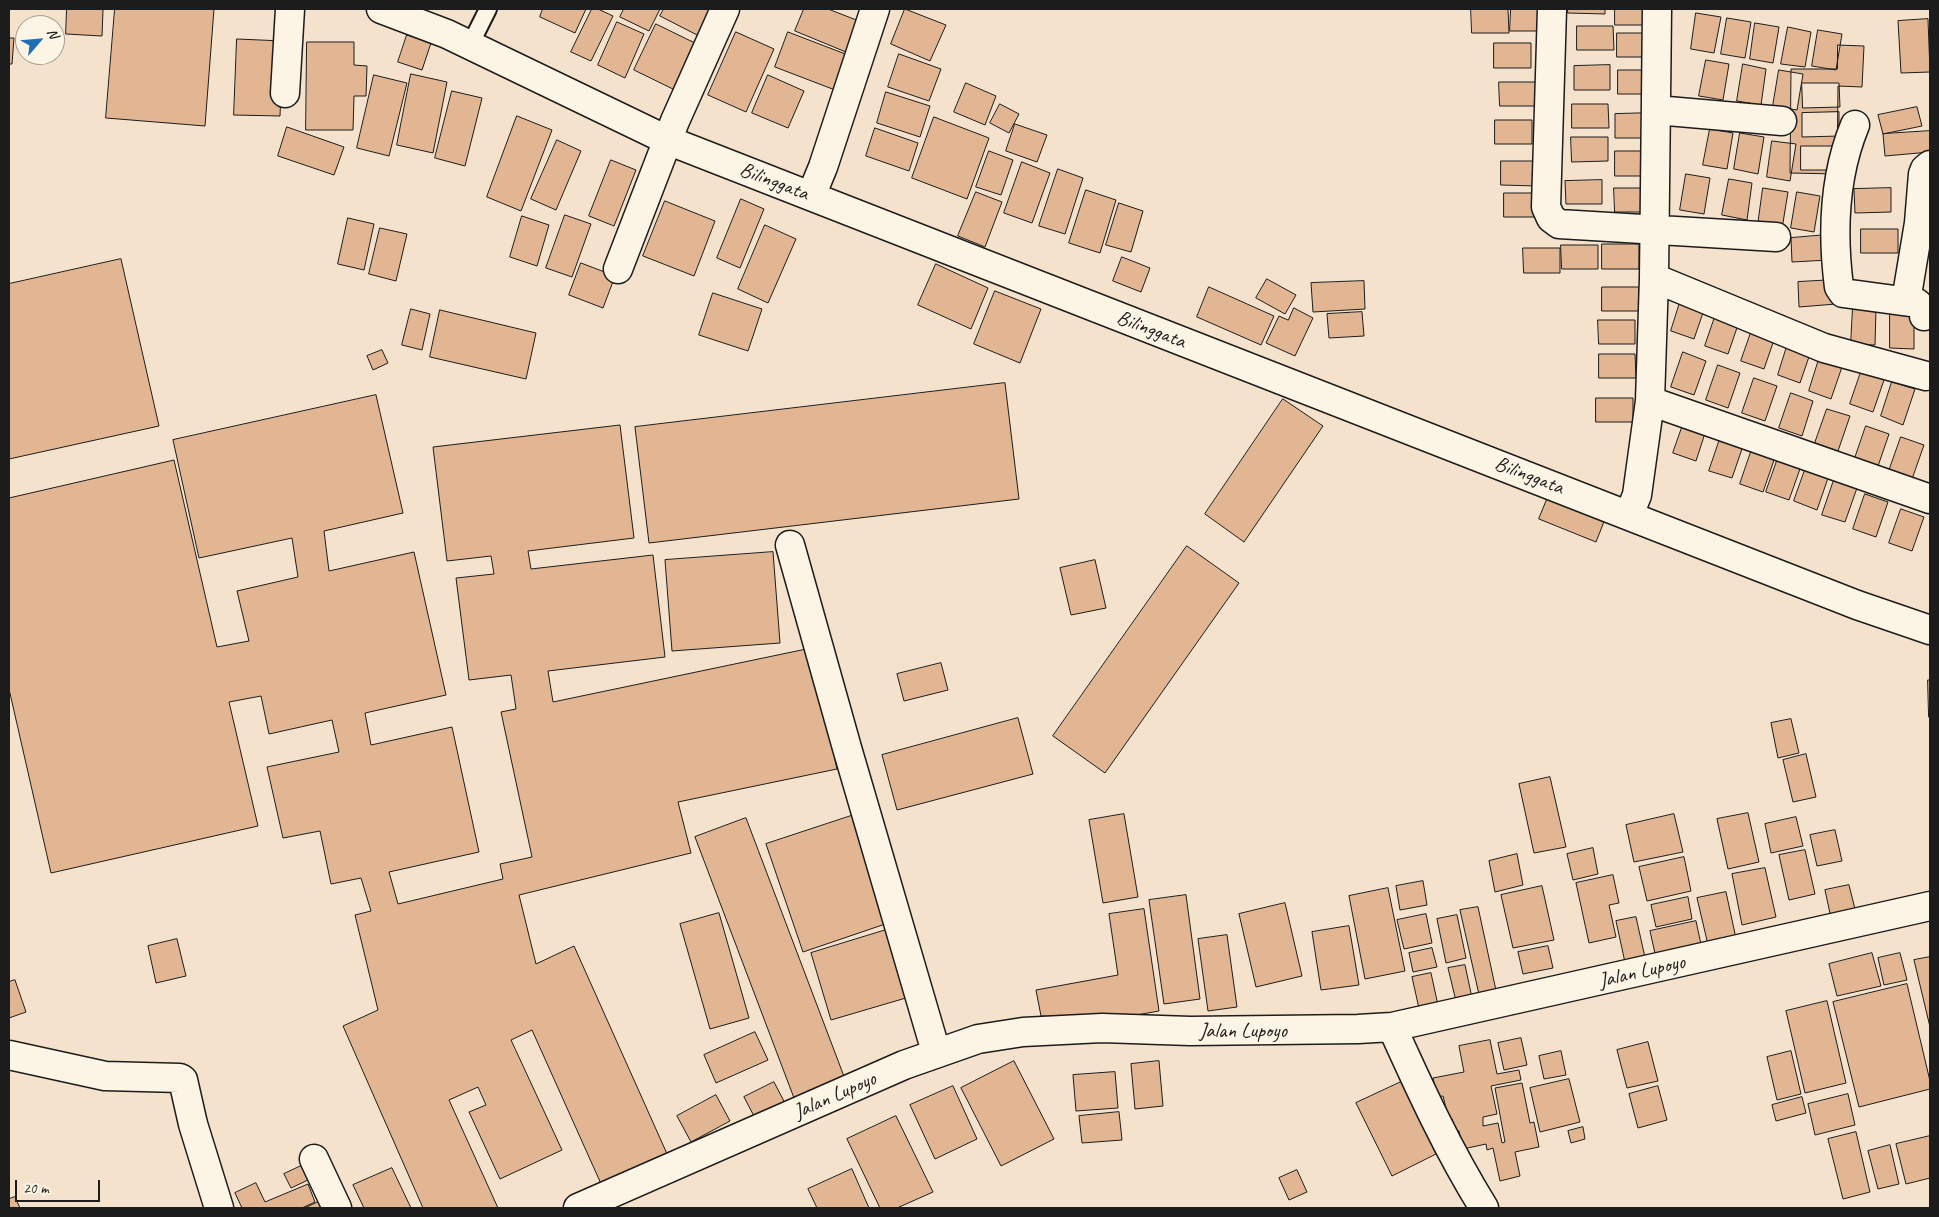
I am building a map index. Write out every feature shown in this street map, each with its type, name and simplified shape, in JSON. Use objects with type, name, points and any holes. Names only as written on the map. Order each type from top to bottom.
[{"type":"street","points":[[285,93],[290,9]]},
{"type":"street","name":"Bilinggata","points":[[381,9],[447,34],[479,26],[675,120],[1112,316],[1632,506],[1857,605],[1930,630]]},
{"type":"street","points":[[618,269],[675,120],[725,9]]},
{"type":"street","points":[[817,183],[875,9]]},
{"type":"street","points":[[1552,9],[1546,208],[1551,218],[1559,224],[1776,237]]},
{"type":"street","points":[[1632,506],[1650,401],[1655,230],[1657,9]]},
{"type":"street","points":[[1656,110],[1782,121]]},
{"type":"street","points":[[1855,125],[1848,143],[1838,188],[1835,237],[1839,287],[1843,293],[1917,296],[1919,223],[1923,174],[1930,165]]},
{"type":"street","points":[[1654,278],[1824,348],[1926,376]]},
{"type":"street","points":[[1650,401],[1930,499]]},
{"type":"street","points":[[790,545],[936,1052]]},
{"type":"street","name":"Jalan Lupoyo","points":[[578,1208],[936,1052],[978,1039],[1023,1032],[1102,1028],[1199,1031],[1392,1027],[1930,906]]},
{"type":"street","points":[[1392,1027],[1427,1105],[1463,1174],[1484,1208]]},
{"type":"street","points":[[9,1056],[105,1076],[180,1078],[183,1080],[193,1124],[219,1208]]},
{"type":"street","points":[[314,1159],[337,1208]]},
{"type":"building","points":[[67,9],[103,9],[102,36],[66,34]]},
{"type":"building","points":[[115,9],[214,9],[205,126],[106,118]]},
{"type":"building","points":[[543,9],[586,9],[575,33],[540,17]]},
{"type":"building","points":[[592,9],[598,9],[613,16],[591,61],[571,52]]},
{"type":"building","points":[[624,9],[660,9],[649,31],[620,17]]},
{"type":"building","points":[[664,9],[718,9],[703,38],[660,16]]},
{"type":"building","points":[[804,9],[828,9],[859,21],[846,52],[795,31]]},
{"type":"building","points":[[905,9],[946,25],[930,61],[891,44]]},
{"type":"building","points":[[1471,9],[1508,9],[1509,33],[1472,33]]},
{"type":"building","points":[[1511,9],[1547,9],[1547,31],[1510,31]]},
{"type":"building","points":[[1568,9],[1605,9],[1605,14],[1568,13]]},
{"type":"building","points":[[1615,9],[1651,9],[1651,25],[1615,25]]},
{"type":"building","points":[[1696,13],[1721,17],[1714,53],[1691,49]]},
{"type":"building","points":[[1727,18],[1751,22],[1745,58],[1721,54]]},
{"type":"building","points":[[1928,19],[1930,72],[1901,73],[1898,21]]},
{"type":"building","points":[[617,22],[644,34],[625,78],[598,65]]},
{"type":"building","points":[[1755,23],[1779,27],[1773,63],[1750,59]]},
{"type":"building","points":[[656,24],[701,46],[679,92],[634,70]]},
{"type":"building","points":[[1577,26],[1613,26],[1614,50],[1577,50]]},
{"type":"building","points":[[1788,27],[1811,32],[1805,67],[1781,64]]},
{"type":"building","points":[[1818,30],[1842,34],[1836,70],[1812,66]]},
{"type":"building","points":[[736,32],[774,49],[746,112],[708,95]]},
{"type":"building","points":[[788,32],[848,55],[835,90],[775,67]]},
{"type":"building","points":[[1617,33],[1653,33],[1653,57],[1617,57]]},
{"type":"building","points":[[407,35],[431,43],[422,70],[398,62]]},
{"type":"building","points":[[9,38],[14,38],[12,64],[9,64]]},
{"type":"building","points":[[237,39],[283,41],[280,116],[234,115]]},
{"type":"building","points":[[307,42],[354,42],[354,65],[367,66],[366,96],[354,96],[353,130],[306,130]]},
{"type":"building","points":[[1494,43],[1531,43],[1531,68],[1494,68]]},
{"type":"building","points":[[1838,45],[1864,46],[1862,87],[1838,86],[1837,174],[1790,173],[1791,69],[1837,69]]},
{"type":"building","points":[[899,54],[941,69],[929,101],[888,87]]},
{"type":"building","points":[[1706,60],[1729,64],[1723,100],[1699,96]]},
{"type":"building","points":[[1743,64],[1766,69],[1761,105],[1737,101]]},
{"type":"building","points":[[1610,65],[1610,90],[1574,90],[1574,66]]},
{"type":"building","points":[[1618,70],[1655,70],[1655,94],[1618,94]]},
{"type":"building","points":[[1779,70],[1803,74],[1797,110],[1773,106]]},
{"type":"building","points":[[411,74],[447,82],[433,153],[397,145]]},
{"type":"building","points":[[374,75],[407,83],[389,156],[357,148]]},
{"type":"building","points":[[768,75],[804,91],[788,128],[752,113]]},
{"type":"building","points":[[1499,82],[1536,82],[1536,106],[1500,106]]},
{"type":"building","points":[[966,83],[996,96],[985,125],[954,112]]},
{"type":"building","points":[[1802,83],[1839,83],[1840,107],[1803,108]]},
{"type":"building","points":[[452,91],[482,98],[465,166],[435,158]]},
{"type":"building","points":[[886,92],[930,106],[920,137],[877,123]]},
{"type":"building","points":[[1000,104],[1019,114],[1009,133],[990,123]]},
{"type":"building","points":[[1572,104],[1608,104],[1609,128],[1572,128]]},
{"type":"building","points":[[1917,107],[1922,126],[1883,134],[1878,115]]},
{"type":"building","points":[[1839,112],[1839,136],[1802,137],[1802,113]]},
{"type":"building","points":[[1652,113],[1652,138],[1615,138],[1615,114]]},
{"type":"building","points":[[517,116],[552,130],[521,211],[487,197]]},
{"type":"building","points":[[934,117],[989,138],[967,199],[912,178]]},
{"type":"building","points":[[1495,120],[1532,120],[1532,144],[1495,144]]},
{"type":"building","points":[[1015,124],[1047,135],[1037,162],[1006,151]]},
{"type":"building","points":[[287,127],[344,147],[334,175],[278,156]]},
{"type":"building","points":[[875,128],[918,143],[909,171],[866,156]]},
{"type":"building","points":[[1710,129],[1733,133],[1727,169],[1703,165]]},
{"type":"building","points":[[1930,131],[1930,152],[1885,156],[1883,134]]},
{"type":"building","points":[[1740,133],[1764,137],[1758,174],[1734,169]]},
{"type":"building","points":[[1571,137],[1608,137],[1608,161],[1572,162]]},
{"type":"building","points":[[557,140],[581,151],[556,210],[531,199]]},
{"type":"building","points":[[1772,141],[1796,144],[1790,181],[1767,177]]},
{"type":"building","points":[[1801,146],[1837,146],[1838,170],[1801,170]]},
{"type":"building","points":[[989,151],[1013,160],[1001,195],[976,187]]},
{"type":"building","points":[[1615,151],[1651,151],[1652,176],[1615,176]]},
{"type":"building","points":[[611,160],[636,170],[614,226],[589,216]]},
{"type":"building","points":[[1501,161],[1537,161],[1537,186],[1501,185]]},
{"type":"building","points":[[1022,162],[1050,173],[1032,223],[1004,213]]},
{"type":"building","points":[[1058,169],[1083,178],[1065,234],[1039,226]]},
{"type":"building","points":[[1686,174],[1710,178],[1704,214],[1680,210]]},
{"type":"building","points":[[1729,179],[1752,183],[1747,220],[1722,215]]},
{"type":"building","points":[[1602,180],[1602,204],[1566,204],[1565,181]]},
{"type":"building","points":[[1614,188],[1651,188],[1651,212],[1615,212]]},
{"type":"building","points":[[1763,188],[1788,192],[1782,229],[1758,225]]},
{"type":"building","points":[[1891,188],[1891,212],[1855,213],[1854,189]]},
{"type":"building","points":[[1086,190],[1116,200],[1100,253],[1069,243]]},
{"type":"building","points":[[976,192],[1002,202],[985,247],[958,236]]},
{"type":"building","points":[[1797,192],[1820,196],[1814,232],[1791,228]]},
{"type":"building","points":[[1504,193],[1541,193],[1541,217],[1504,217]]},
{"type":"building","points":[[741,199],[764,209],[740,268],[717,258]]},
{"type":"building","points":[[665,201],[715,221],[694,276],[643,256]]},
{"type":"building","points":[[1119,203],[1143,211],[1131,252],[1106,245]]},
{"type":"building","points":[[565,215],[591,224],[572,277],[546,268]]},
{"type":"building","points":[[522,216],[549,225],[537,266],[510,257]]},
{"type":"building","points":[[348,218],[374,224],[364,270],[338,264]]},
{"type":"building","points":[[765,225],[796,239],[768,303],[738,289]]},
{"type":"building","points":[[380,228],[407,234],[396,281],[369,274]]},
{"type":"building","points":[[1861,229],[1898,229],[1898,253],[1861,253]]},
{"type":"building","points":[[1827,235],[1829,260],[1792,262],[1791,238]]},
{"type":"building","points":[[1602,244],[1639,244],[1639,269],[1602,269]]},
{"type":"building","points":[[1561,245],[1598,245],[1598,269],[1562,269]]},
{"type":"building","points":[[1523,248],[1560,248],[1560,273],[1524,273]]},
{"type":"building","points":[[1122,257],[1150,268],[1141,292],[1113,281]]},
{"type":"building","points":[[121,259],[159,426],[9,459],[9,284]]},
{"type":"building","points":[[581,263],[615,276],[603,308],[569,295]]},
{"type":"building","points":[[936,264],[988,288],[971,329],[918,305]]},
{"type":"building","points":[[1267,279],[1296,295],[1285,314],[1256,298]]},
{"type":"building","points":[[1834,280],[1836,304],[1799,307],[1798,282]]},
{"type":"building","points":[[1364,281],[1365,309],[1313,312],[1311,283]]},
{"type":"building","points":[[1209,287],[1274,316],[1261,345],[1197,317]]},
{"type":"building","points":[[1602,287],[1639,287],[1639,311],[1602,311]]},
{"type":"building","points":[[995,291],[1041,309],[1020,363],[974,344]]},
{"type":"building","points":[[713,293],[762,309],[748,351],[699,335]]},
{"type":"building","points":[[1682,296],[1706,304],[1694,339],[1671,331]]},
{"type":"building","points":[[1853,307],[1876,308],[1875,345],[1851,344]]},
{"type":"building","points":[[1294,308],[1313,318],[1295,356],[1266,343],[1279,316],[1288,320]]},
{"type":"building","points":[[411,309],[430,314],[422,350],[402,345]]},
{"type":"building","points":[[440,310],[536,333],[526,379],[430,357]]},
{"type":"building","points":[[1717,311],[1740,319],[1728,354],[1705,346]]},
{"type":"building","points":[[1890,311],[1914,312],[1914,349],[1890,348]]},
{"type":"building","points":[[1362,312],[1364,336],[1329,338],[1327,314]]},
{"type":"building","points":[[1598,320],[1635,320],[1635,344],[1599,344]]},
{"type":"building","points":[[1753,327],[1776,334],[1764,369],[1741,361]]},
{"type":"building","points":[[1789,340],[1812,348],[1800,383],[1778,375]]},
{"type":"building","points":[[382,350],[388,363],[373,370],[367,356]]},
{"type":"building","points":[[1683,352],[1706,361],[1694,395],[1671,387]]},
{"type":"building","points":[[1599,354],[1635,354],[1636,378],[1599,378]]},
{"type":"building","points":[[1820,356],[1843,364],[1831,399],[1809,391]]},
{"type":"building","points":[[1718,365],[1740,373],[1728,408],[1706,400]]},
{"type":"building","points":[[1862,369],[1885,377],[1873,412],[1850,404]]},
{"type":"building","points":[[1754,378],[1777,386],[1765,421],[1742,413]]},
{"type":"building","points":[[1892,382],[1915,389],[1903,425],[1881,416]]},
{"type":"building","points":[[1005,383],[1019,499],[649,543],[635,427]]},
{"type":"building","points":[[1791,393],[1813,401],[1802,436],[1779,428]]},
{"type":"building","points":[[376,395],[403,513],[324,531],[329,571],[414,552],[446,695],[365,713],[371,745],[452,727],[479,852],[389,872],[398,904],[503,879],[500,864],[532,857],[501,712],[516,709],[511,675],[469,680],[456,578],[494,574],[491,556],[447,561],[433,447],[620,425],[634,538],[528,551],[531,569],[653,555],[665,657],[548,671],[553,702],[811,648],[837,769],[678,802],[691,853],[519,895],[536,964],[574,946],[668,1156],[602,1186],[532,1030],[511,1040],[562,1150],[500,1179],[469,1112],[486,1105],[478,1087],[449,1100],[498,1208],[423,1208],[343,1026],[378,1010],[355,915],[371,911],[361,878],[331,884],[320,831],[283,838],[267,767],[339,752],[332,720],[269,734],[261,696],[229,702],[258,826],[51,873],[9,689],[9,498],[174,460],[217,647],[249,641],[237,591],[298,577],[292,538],[199,558],[173,440]]},
{"type":"building","points":[[1596,398],[1633,398],[1633,422],[1596,422]]},
{"type":"building","points":[[1283,399],[1323,426],[1244,542],[1205,514]]},
{"type":"building","points":[[1827,409],[1850,416],[1838,451],[1815,443]]},
{"type":"building","points":[[1685,419],[1707,427],[1696,461],[1673,453]]},
{"type":"building","points":[[1866,426],[1889,434],[1877,469],[1854,461]]},
{"type":"building","points":[[1721,436],[1744,443],[1732,478],[1709,471]]},
{"type":"building","points":[[1901,437],[1924,445],[1912,479],[1889,471]]},
{"type":"building","points":[[1752,449],[1775,457],[1763,492],[1740,484]]},
{"type":"building","points":[[1778,458],[1801,466],[1789,500],[1766,492]]},
{"type":"building","points":[[1806,467],[1829,475],[1817,510],[1794,501]]},
{"type":"building","points":[[1834,480],[1857,488],[1845,522],[1822,515]]},
{"type":"building","points":[[1865,494],[1888,502],[1876,537],[1853,529]]},
{"type":"building","points":[[1548,497],[1605,519],[1596,542],[1539,519]]},
{"type":"building","points":[[1901,509],[1924,517],[1912,551],[1889,543]]},
{"type":"building","points":[[1187,546],[1239,583],[1105,773],[1053,736]]},
{"type":"building","points":[[773,552],[780,643],[672,651],[665,560]]},
{"type":"building","points":[[1095,560],[1106,608],[1071,615],[1060,568]]},
{"type":"building","points":[[941,663],[948,690],[904,701],[897,674]]},
{"type":"building","points":[[1928,680],[1930,680],[1930,717],[1929,717]]},
{"type":"building","points":[[1018,718],[1033,774],[897,810],[882,755]]},
{"type":"building","points":[[1791,719],[1799,753],[1778,758],[1771,723]]},
{"type":"building","points":[[1806,754],[1816,797],[1793,802],[1783,760]]},
{"type":"building","points":[[1550,777],[1566,847],[1534,853],[1519,784]]},
{"type":"building","points":[[860,813],[897,920],[803,952],[766,844]]},
{"type":"building","points":[[1748,813],[1759,862],[1728,869],[1717,819]]},
{"type":"building","points":[[1124,814],[1138,897],[1103,903],[1089,820]]},
{"type":"building","points":[[1674,814],[1683,852],[1634,862],[1626,825]]},
{"type":"building","points":[[1796,817],[1803,846],[1771,853],[1765,824]]},
{"type":"building","points":[[746,818],[845,1079],[794,1098],[695,837]]},
{"type":"building","points":[[1835,830],[1842,861],[1817,866],[1810,835]]},
{"type":"building","points":[[1593,848],[1598,874],[1573,880],[1567,854]]},
{"type":"building","points":[[1805,850],[1815,894],[1789,900],[1779,855]]},
{"type":"building","points":[[1517,854],[1523,885],[1495,892],[1489,861]]},
{"type":"building","points":[[1684,857],[1691,891],[1647,901],[1639,867]]},
{"type":"building","points":[[1765,868],[1776,917],[1742,925],[1732,874]]},
{"type":"building","points":[[1613,875],[1619,903],[1609,905],[1616,937],[1589,943],[1576,883]]},
{"type":"building","points":[[1423,881],[1427,905],[1400,910],[1396,886]]},
{"type":"building","points":[[1849,885],[1856,913],[1831,918],[1825,890]]},
{"type":"building","points":[[1542,886],[1554,940],[1513,948],[1501,895]]},
{"type":"building","points":[[1388,888],[1405,971],[1365,979],[1349,896]]},
{"type":"building","points":[[1726,892],[1737,943],[1709,949],[1697,898]]},
{"type":"building","points":[[1186,895],[1200,999],[1164,1004],[1149,900]]},
{"type":"building","points":[[1688,897],[1692,919],[1656,927],[1651,905]]},
{"type":"building","points":[[1285,903],[1302,976],[1256,987],[1239,914]]},
{"type":"building","points":[[1478,907],[1497,995],[1480,999],[1460,910]]},
{"type":"building","points":[[1144,909],[1159,1011],[1125,1017],[1041,1016],[1036,990],[1118,975],[1109,914]]},
{"type":"building","points":[[719,913],[749,1018],[710,1029],[680,924]]},
{"type":"building","points":[[1426,914],[1432,943],[1404,949],[1397,920]]},
{"type":"building","points":[[1457,915],[1466,958],[1446,963],[1437,919]]},
{"type":"building","points":[[1636,917],[1646,962],[1626,967],[1616,921]]},
{"type":"building","points":[[1696,921],[1702,949],[1656,958],[1650,931]]},
{"type":"building","points":[[1349,926],[1359,985],[1321,990],[1312,932]]},
{"type":"building","points":[[896,927],[916,995],[831,1020],[811,953]]},
{"type":"building","points":[[1227,935],[1237,1007],[1208,1011],[1198,939]]},
{"type":"building","points":[[177,939],[186,976],[156,983],[148,946]]},
{"type":"building","points":[[1548,946],[1553,968],[1523,974],[1518,952]]},
{"type":"building","points":[[1432,948],[1437,967],[1413,972],[1409,953]]},
{"type":"building","points":[[1872,953],[1881,986],[1837,996],[1829,964]]},
{"type":"building","points":[[1900,953],[1907,980],[1884,985],[1878,958]]},
{"type":"building","points":[[1930,957],[1930,1027],[1914,960]]},
{"type":"building","points":[[1465,965],[1472,998],[1456,1001],[1448,968]]},
{"type":"building","points":[[1431,973],[1439,1010],[1420,1013],[1412,977]]},
{"type":"building","points":[[15,980],[26,1012],[9,1018],[9,982]]},
{"type":"building","points":[[1907,984],[1930,1081],[1930,1089],[1859,1107],[1833,1002]]},
{"type":"building","points":[[1827,1001],[1846,1083],[1805,1093],[1786,1011]]},
{"type":"building","points":[[755,1032],[768,1060],[716,1083],[704,1055]]},
{"type":"building","points":[[1521,1038],[1527,1065],[1504,1070],[1498,1043]]},
{"type":"building","points":[[1490,1040],[1497,1074],[1519,1070],[1521,1080],[1491,1086],[1497,1114],[1483,1117],[1483,1126],[1498,1123],[1502,1143],[1505,1142],[1495,1088],[1522,1083],[1530,1123],[1534,1122],[1539,1147],[1515,1152],[1520,1176],[1500,1181],[1493,1148],[1487,1150],[1486,1144],[1463,1149],[1459,1131],[1455,1131],[1452,1119],[1449,1120],[1443,1096],[1437,1097],[1433,1078],[1464,1072],[1459,1046]]},
{"type":"building","points":[[1648,1042],[1658,1081],[1627,1088],[1617,1050]]},
{"type":"building","points":[[1561,1051],[1566,1075],[1544,1079],[1539,1056]]},
{"type":"building","points":[[1791,1051],[1801,1094],[1777,1100],[1767,1057]]},
{"type":"building","points":[[1014,1061],[1054,1139],[1001,1166],[961,1088]]},
{"type":"building","points":[[1159,1061],[1163,1106],[1135,1109],[1131,1064]]},
{"type":"building","points":[[1115,1072],[1118,1108],[1076,1111],[1073,1075]]},
{"type":"building","points":[[1569,1079],[1580,1122],[1540,1132],[1530,1088]]},
{"type":"building","points":[[774,1082],[786,1105],[756,1120],[744,1097]]},
{"type":"building","points":[[1401,1082],[1436,1154],[1392,1176],[1356,1103]]},
{"type":"building","points":[[953,1086],[977,1139],[935,1159],[910,1105]]},
{"type":"building","points":[[1658,1086],[1667,1120],[1638,1128],[1629,1094]]},
{"type":"building","points":[[1848,1094],[1855,1125],[1815,1135],[1808,1104]]},
{"type":"building","points":[[716,1095],[730,1121],[691,1142],[677,1116]]},
{"type":"building","points":[[1802,1097],[1806,1113],[1776,1121],[1772,1105]]},
{"type":"building","points":[[1119,1112],[1122,1140],[1082,1143],[1079,1116]]},
{"type":"building","points":[[896,1116],[933,1192],[897,1208],[880,1208],[847,1139]]},
{"type":"building","points":[[1583,1127],[1585,1139],[1571,1143],[1568,1131]]},
{"type":"building","points":[[1856,1132],[1870,1192],[1843,1199],[1828,1139]]},
{"type":"building","points":[[1930,1136],[1930,1178],[1906,1184],[1896,1144]]},
{"type":"building","points":[[1890,1145],[1899,1184],[1878,1189],[1868,1151]]},
{"type":"building","points":[[301,1166],[308,1180],[291,1188],[284,1174]]},
{"type":"building","points":[[392,1168],[411,1208],[364,1208],[353,1185]]},
{"type":"building","points":[[852,1169],[869,1208],[817,1208],[808,1189]]},
{"type":"building","points":[[1297,1170],[1307,1192],[1289,1200],[1279,1178]]},
{"type":"building","points":[[256,1183],[265,1202],[308,1184],[315,1202],[302,1208],[242,1208],[235,1193]]},
{"type":"building","points":[[331,1196],[337,1208],[305,1208]]},
{"type":"building","points":[[15,1197],[20,1208],[9,1208],[9,1199]]}]
